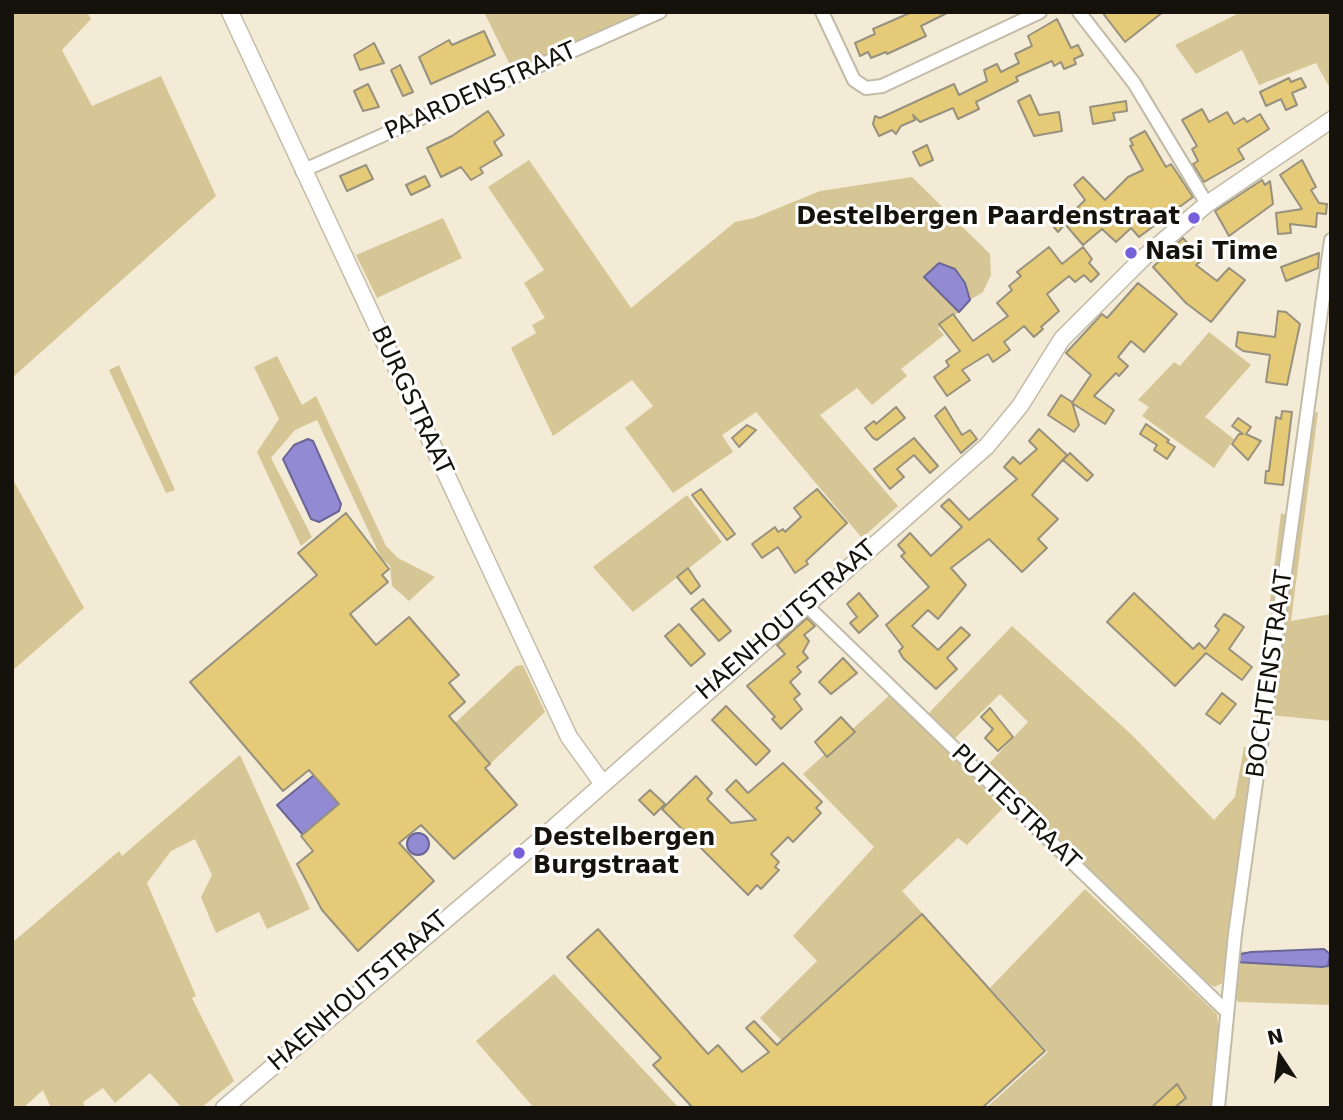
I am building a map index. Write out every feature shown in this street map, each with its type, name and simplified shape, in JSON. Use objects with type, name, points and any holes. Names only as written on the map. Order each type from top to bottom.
[{"type":"street","name":"BURGSTRAAT","points":[[230,12],[302,171],[569,737],[603,784]]},
{"type":"street","name":"PAARDENSTRAAT","points":[[302,171],[660,12]]},
{"type":"street","points":[[822,12],[854,80],[866,88],[882,86],[1040,12]]},
{"type":"street","points":[[1079,12],[1134,83],[1207,204]]},
{"type":"street","name":"HAENHOUTSTRAAT","points":[[224,1108],[603,784],[987,446],[1010,420],[1062,339],[1076,322],[1143,258],[1207,204],[1331,120]]},
{"type":"street","name":"BOCHTENSTRAAT","points":[[1219,1108],[1226,1011],[1331,240]]},
{"type":"street","name":"PUTTESTRAAT","points":[[805,604],[1226,1011]]},
{"type":"shaded area","points":[[12,12],[87,12],[91,19],[62,50],[92,106],[161,76],[216,196],[12,378]]},
{"type":"shaded area","points":[[484,12],[646,12],[513,71]]},
{"type":"shaded area","points":[[1241,12],[1331,12],[1331,90],[1316,63],[1259,85],[1242,50],[1196,74],[1175,45]]},
{"type":"shaded area","points":[[529,160],[631,308],[735,222],[754,218],[820,191],[912,177],[990,254],[991,275],[983,292],[970,300],[965,283],[955,269],[939,264],[925,277],[959,312],[938,328],[944,335],[901,369],[907,376],[872,405],[857,388],[820,415],[898,506],[862,538],[756,412],[722,435],[733,452],[673,493],[625,428],[653,406],[632,380],[553,436],[511,348],[536,333],[532,325],[545,318],[524,283],[544,270],[488,187]]},
{"type":"shaded area","points":[[443,218],[462,258],[377,298],[356,255]]},
{"type":"shaded area","points":[[939,263],[955,269],[965,283],[970,300],[959,312],[924,277]]},
{"type":"shaded area","points":[[1209,332],[1251,365],[1205,417],[1234,439],[1214,468],[1142,416],[1149,407],[1138,400],[1174,362],[1180,366]]},
{"type":"shaded area","points":[[277,356],[302,405],[316,396],[386,546],[398,558],[435,577],[409,601],[392,586],[390,566],[381,558],[317,420],[295,430],[271,458],[312,537],[301,546],[257,452],[279,419],[254,367]]},
{"type":"shaded area","points":[[119,365],[175,490],[166,493],[109,370]]},
{"type":"shaded area","points":[[1318,412],[1291,621],[1331,614],[1331,721],[1270,715],[1311,414]]},
{"type":"shaded area","points":[[308,439],[313,441],[341,504],[339,511],[319,522],[311,519],[283,459],[294,445]]},
{"type":"shaded area","points":[[12,478],[84,608],[12,671]]},
{"type":"shaded area","points":[[687,495],[722,542],[633,612],[593,567]]},
{"type":"shaded area","points":[[1281,513],[1289,516],[1277,605],[1270,601]]},
{"type":"shaded area","points":[[1012,626],[1132,735],[1214,820],[1235,797],[1244,747],[1254,748],[1222,983],[1215,987],[1202,980],[985,768],[1028,722],[1000,694],[953,740],[928,714]]},
{"type":"shaded area","points":[[523,665],[545,712],[490,764],[455,723],[516,666]]},
{"type":"shaded area","points":[[891,694],[1003,808],[967,845],[958,838],[902,891],[924,915],[783,1042],[760,1018],[817,961],[793,936],[874,847],[803,774]]},
{"type":"shaded area","points":[[240,755],[310,909],[267,929],[259,912],[216,933],[201,897],[212,875],[195,839],[171,851],[147,883],[196,996],[192,998],[234,1081],[201,1108],[182,1108],[150,1073],[115,1103],[103,1088],[83,1102],[85,1108],[51,1108],[43,1090],[23,1108],[12,1108],[12,943],[119,851],[122,856]]},
{"type":"shaded area","points":[[314,775],[339,804],[303,835],[277,805]]},
{"type":"shaded area","points":[[418,833],[426,836],[429,844],[426,852],[418,855],[410,852],[407,844],[410,836]]},
{"type":"shaded area","points":[[1085,889],[1217,1014],[1219,1033],[1212,1108],[986,1108],[1048,1052],[990,988]]},
{"type":"shaded area","points":[[1324,949],[1330,954],[1328,966],[1322,967],[1235,962],[1236,955],[1251,952]]},
{"type":"shaded area","points":[[1236,951],[1331,959],[1331,1005],[1238,1002],[1233,994]]},
{"type":"shaded area","points":[[554,974],[679,1108],[534,1108],[476,1041]]},
{"type":"building","points":[[912,12],[949,12],[921,26],[926,36],[887,54],[886,52],[871,58],[868,52],[860,56],[855,43],[875,34],[873,29]]},
{"type":"building","points":[[1102,12],[1163,12],[1125,42]]},
{"type":"building","points":[[1057,19],[1071,48],[1078,45],[1083,55],[1074,59],[1076,64],[1064,69],[1061,62],[1054,66],[1052,61],[1016,77],[1018,81],[976,102],[979,109],[958,119],[953,108],[920,122],[913,115],[915,120],[901,126],[896,134],[892,130],[879,136],[873,124],[875,116],[880,118],[954,84],[959,95],[987,81],[984,70],[997,64],[1001,72],[1019,63],[1015,54],[1032,46],[1028,36]]},
{"type":"building","points":[[484,31],[495,55],[431,84],[419,57],[449,40],[452,45]]},
{"type":"building","points":[[374,43],[384,63],[360,70],[354,55]]},
{"type":"building","points":[[400,65],[413,92],[403,96],[391,70]]},
{"type":"building","points":[[1289,78],[1291,82],[1301,78],[1306,87],[1292,93],[1297,105],[1286,110],[1281,99],[1266,106],[1260,92]]},
{"type":"building","points":[[368,84],[379,107],[363,111],[354,91]]},
{"type":"building","points":[[1030,95],[1039,115],[1059,112],[1062,131],[1034,136],[1018,101]]},
{"type":"building","points":[[1126,101],[1127,111],[1113,113],[1115,120],[1093,124],[1090,107]]},
{"type":"building","points":[[1202,109],[1209,122],[1227,112],[1234,124],[1244,118],[1247,122],[1260,114],[1269,129],[1238,149],[1244,159],[1204,182],[1193,164],[1198,161],[1192,149],[1197,146],[1182,120]]},
{"type":"building","points":[[488,111],[504,135],[494,142],[502,155],[480,168],[483,173],[471,180],[461,167],[441,177],[427,148],[452,136]]},
{"type":"building","points":[[1145,131],[1166,167],[1171,164],[1193,197],[1139,237],[1131,228],[1116,242],[1102,229],[1083,245],[1065,224],[1058,232],[1048,220],[1056,214],[1063,222],[1085,200],[1074,185],[1083,177],[1105,200],[1128,177],[1143,170],[1130,146],[1133,145],[1130,139]]},
{"type":"building","points":[[927,145],[933,160],[920,166],[913,152]]},
{"type":"building","points":[[1302,160],[1316,187],[1311,190],[1319,203],[1327,204],[1326,214],[1317,213],[1316,227],[1290,224],[1291,233],[1278,234],[1276,213],[1302,209],[1280,175]]},
{"type":"building","points":[[366,165],[373,179],[347,191],[340,176]]},
{"type":"building","points":[[425,176],[430,186],[411,195],[406,185]]},
{"type":"building","points":[[1262,180],[1265,185],[1270,181],[1273,204],[1229,236],[1215,211]]},
{"type":"building","points":[[1183,238],[1202,260],[1196,265],[1217,281],[1229,268],[1245,280],[1211,322],[1186,303],[1153,267]]},
{"type":"building","points":[[1049,247],[1062,264],[1083,247],[1092,259],[1089,263],[1099,274],[1091,282],[1084,275],[1075,282],[1069,276],[1047,294],[1059,311],[1041,327],[1043,329],[1034,337],[1024,326],[1004,342],[1010,350],[993,362],[988,354],[962,370],[970,380],[947,396],[934,377],[949,366],[946,361],[960,351],[939,324],[953,314],[973,341],[1008,316],[997,303],[1012,290],[1009,286],[1021,276],[1017,272]]},
{"type":"building","points":[[1319,253],[1318,268],[1286,281],[1281,267]]},
{"type":"building","points":[[1138,283],[1177,314],[1144,352],[1131,341],[1118,357],[1128,366],[1119,376],[1116,373],[1094,396],[1114,410],[1105,424],[1072,403],[1091,375],[1066,353],[1102,314],[1107,318]]},
{"type":"building","points":[[1278,311],[1286,312],[1300,324],[1287,385],[1266,382],[1270,355],[1243,351],[1236,346],[1238,332],[1275,337]]},
{"type":"building","points":[[1061,395],[1072,402],[1079,425],[1074,432],[1048,415]]},
{"type":"building","points":[[896,407],[905,418],[877,440],[873,438],[865,428],[874,421],[876,424]]},
{"type":"building","points":[[945,407],[962,435],[970,430],[977,439],[961,453],[935,416]]},
{"type":"building","points":[[1282,411],[1292,412],[1283,485],[1265,483],[1276,417],[1281,419]]},
{"type":"building","points":[[1238,418],[1251,427],[1246,434],[1261,441],[1248,460],[1232,444],[1239,434],[1243,434],[1232,426]]},
{"type":"building","points":[[1146,424],[1175,447],[1167,459],[1154,450],[1157,445],[1140,434]]},
{"type":"building","points":[[747,425],[756,430],[739,447],[732,438]]},
{"type":"building","points":[[1039,429],[1067,455],[1032,495],[1058,519],[1038,539],[1047,548],[1022,572],[989,539],[951,568],[966,585],[938,619],[928,610],[912,626],[938,650],[961,627],[970,635],[947,658],[957,669],[936,689],[903,658],[899,651],[903,647],[886,625],[929,587],[901,556],[905,553],[898,545],[910,533],[931,556],[962,527],[941,506],[949,499],[969,520],[1017,479],[1004,467],[1013,457],[1020,464],[1037,449],[1029,441]]},
{"type":"building","points":[[914,438],[938,466],[930,473],[914,455],[897,469],[904,477],[890,489],[874,469]]},
{"type":"building","points":[[1070,453],[1093,475],[1087,481],[1063,460]]},
{"type":"building","points":[[701,489],[735,534],[727,540],[692,495]]},
{"type":"building","points":[[817,489],[847,523],[806,561],[808,564],[795,573],[778,547],[762,558],[752,544],[775,527],[778,532],[783,529],[785,532],[801,517],[794,508]]},
{"type":"building","points":[[346,513],[389,569],[382,575],[388,582],[350,614],[376,645],[409,617],[459,675],[449,683],[465,702],[449,716],[490,764],[485,768],[517,805],[454,859],[421,825],[399,843],[434,881],[358,951],[322,910],[297,864],[313,851],[301,836],[339,804],[309,770],[283,791],[190,682],[317,575],[298,553]]},
{"type":"building","points":[[688,568],[700,586],[691,594],[677,577]]},
{"type":"building","points":[[859,593],[878,616],[859,633],[850,623],[857,617],[847,604]]},
{"type":"building","points":[[1134,593],[1193,649],[1199,643],[1205,649],[1219,630],[1215,626],[1224,614],[1230,617],[1244,627],[1229,649],[1252,667],[1242,680],[1206,653],[1175,686],[1107,622]]},
{"type":"building","points":[[703,599],[731,631],[719,641],[691,609]]},
{"type":"building","points":[[807,618],[815,626],[804,635],[809,641],[803,652],[808,658],[797,667],[801,672],[790,682],[800,694],[794,699],[802,709],[781,729],[772,719],[775,717],[747,686],[785,654],[777,645]]},
{"type":"building","points":[[679,624],[705,654],[691,666],[665,636]]},
{"type":"building","points":[[843,658],[857,673],[831,694],[819,682]]},
{"type":"building","points":[[1222,693],[1236,704],[1220,724],[1206,714]]},
{"type":"building","points":[[726,706],[770,751],[756,765],[712,720]]},
{"type":"building","points":[[990,708],[1013,737],[998,751],[985,738],[993,729],[981,717]]},
{"type":"building","points":[[841,717],[855,732],[827,757],[815,742]]},
{"type":"building","points":[[783,763],[822,802],[816,808],[821,813],[793,842],[788,837],[771,854],[779,862],[775,867],[779,870],[761,889],[757,885],[748,895],[662,809],[696,776],[712,793],[707,799],[731,823],[756,820],[726,790],[736,780],[748,793]]},
{"type":"building","points":[[650,790],[665,804],[654,815],[639,800]]},
{"type":"building","points":[[922,914],[1045,1051],[982,1108],[693,1108],[653,1065],[661,1058],[567,957],[598,929],[708,1054],[718,1045],[742,1072],[769,1052],[746,1028],[754,1021],[777,1045]]},
{"type":"building","points":[[1177,1084],[1186,1098],[1174,1108],[1151,1108]]},
{"type":"place","name":"Destelbergen Paardenstraat","points":[[1194,218]]},
{"type":"place","name":"Nasi Time","points":[[1131,253]]},
{"type":"place","name":"Destelbergen Burgstraat","points":[[519,853]]}]
